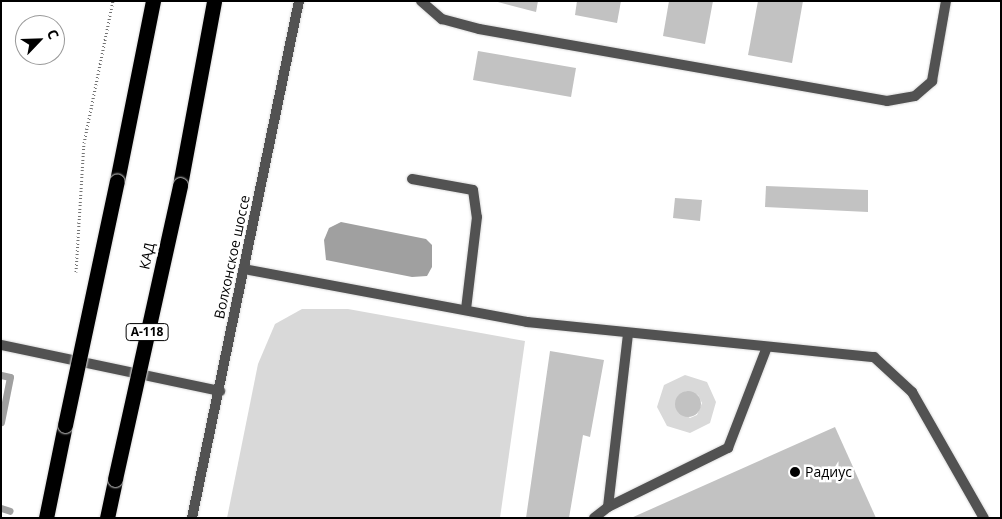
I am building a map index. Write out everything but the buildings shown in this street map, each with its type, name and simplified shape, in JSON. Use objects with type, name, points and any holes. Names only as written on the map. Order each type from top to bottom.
[{"type":"highway","points":[[46,518],[117,181],[152,1]]},
{"type":"highway","name":"КАД","points":[[107,518],[180,184],[214,1]]},
{"type":"street","name":"Волхонское шоссе","points":[[192,518],[220,391],[299,1]]},
{"type":"street","points":[[421,1],[442,19],[479,29],[887,101],[916,96],[932,81],[946,1]]},
{"type":"street","points":[[412,179],[473,190],[477,217],[466,309]]},
{"type":"street","points":[[244,269],[466,309],[628,334],[874,357],[912,392],[984,518]]},
{"type":"street","points":[[608,507],[628,334]]},
{"type":"street","points":[[1,345],[220,391]]},
{"type":"street","points":[[594,518],[608,507],[728,448],[767,347]]},
{"type":"path","points":[[76,279],[84,143],[113,1]]},
{"type":"shaded area","points":[[341,222],[426,239],[432,245],[432,267],[427,276],[412,277],[326,260],[324,240],[329,228]]},
{"type":"shaded area","points":[[302,309],[348,309],[525,341],[500,518],[227,518],[258,364],[275,324]]},
{"type":"shaded area","points":[[685,375],[707,382],[716,402],[710,423],[690,433],[667,426],[657,407],[664,385]],"holes":[[[686,391],[698,395],[702,403],[697,415],[690,418],[676,408],[678,396]]]},
{"type":"waterway","points":[[1,375],[10,377],[1,422]]},
{"type":"waterway","points":[[1,508],[10,511]]},
{"type":"place","name":"Радиус","points":[[795,472]]}]
